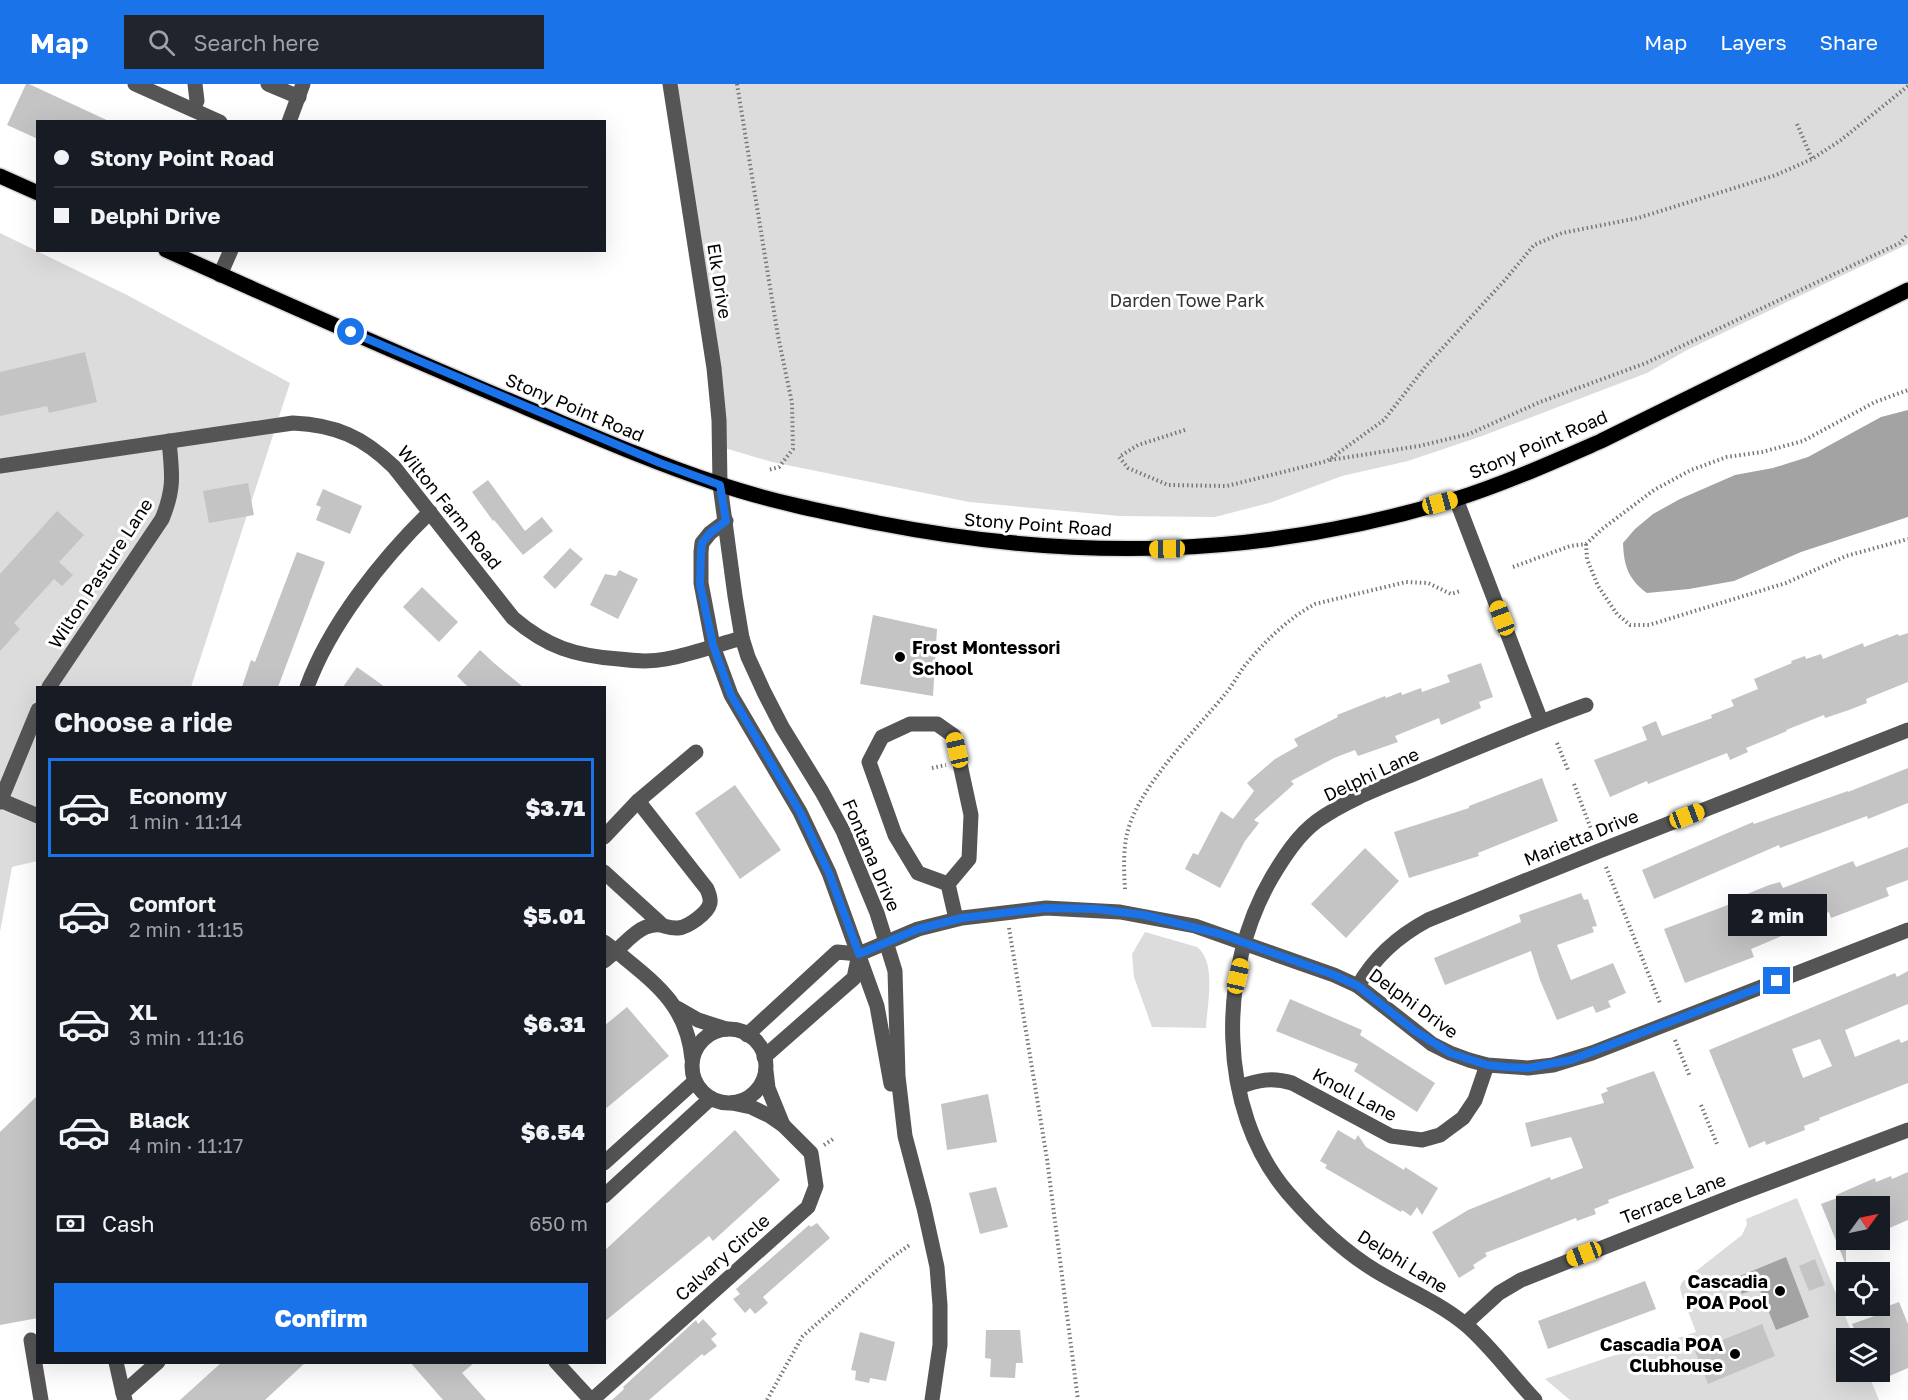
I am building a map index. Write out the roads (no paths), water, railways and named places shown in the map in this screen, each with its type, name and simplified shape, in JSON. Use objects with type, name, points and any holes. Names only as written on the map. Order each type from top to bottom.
[{"type":"main road","points":[[0,176],[36,192]]},
{"type":"main road","name":"Stony Point Road","points":[[170,252],[492,394],[660,463],[720,485],[820,511],[943,535],[1060,547],[1126,550],[1187,548],[1275,540],[1328,530],[1456,499],[1591,446],[1908,290]]},
{"type":"street","points":[[135,84],[216,120]]},
{"type":"street","points":[[195,84],[197,100]]},
{"type":"street","points":[[268,84],[301,91],[290,120]]},
{"type":"street","name":"Elk Drive","points":[[670,84],[714,368],[719,420],[720,485],[726,521]]},
{"type":"street","points":[[220,274],[230,252]]},
{"type":"street","name":"Wilton Farm Road","points":[[0,466],[293,423],[317,424],[340,430],[361,440],[394,467],[513,618],[549,644],[598,658],[635,661],[664,659],[742,638]]},
{"type":"street","name":"Wilton Pasture Lane","points":[[50,686],[162,519],[170,501],[173,482],[169,441]]},
{"type":"street","points":[[1456,499],[1541,721]]},
{"type":"street","points":[[307,686],[322,651],[360,594],[404,537],[430,512]]},
{"type":"street","points":[[726,521],[710,533],[702,543],[701,552],[700,584],[713,645],[731,695],[800,812],[829,873],[877,1006],[895,1107],[905,1136]]},
{"type":"street","name":"Fontana Drive","points":[[726,521],[735,596],[742,638],[748,657],[764,692],[841,829],[862,875],[895,971],[898,1076],[905,1136],[937,1267],[940,1345],[932,1400]]},
{"type":"street","name":"Delphi Lane","points":[[1534,1400],[1465,1324],[1353,1255],[1313,1220],[1286,1190],[1262,1153],[1247,1117],[1236,1077],[1232,1024],[1234,994],[1245,943],[1262,894],[1292,847],[1315,823],[1349,802],[1541,721],[1586,705]]},
{"type":"street","points":[[36,715],[0,801],[36,815]]},
{"type":"street","points":[[909,724],[937,724],[954,736],[971,815],[969,859],[948,884],[918,873],[895,835],[869,762],[882,737],[909,724]]},
{"type":"street","name":"Marietta Drive","points":[[1358,986],[1368,967],[1385,950],[1406,932],[1428,920],[1599,850],[1908,730]]},
{"type":"street","points":[[606,835],[638,801],[696,752]]},
{"type":"street","points":[[606,874],[660,923],[676,928],[686,926],[705,912],[710,905],[707,889],[638,801]]},
{"type":"street","points":[[948,884],[956,919]]},
{"type":"street","name":"Delphi Drive","points":[[747,1035],[837,952],[859,954],[918,929],[956,919],[1006,912],[1070,908],[1120,912],[1184,924],[1245,943],[1358,986],[1432,1044],[1450,1053],[1487,1065],[1528,1068],[1571,1060],[1908,930]]},
{"type":"street","points":[[660,923],[643,928],[610,946],[644,974],[677,1008],[698,1020],[756,1040],[765,1063],[760,1086],[752,1095],[742,1101],[732,1103],[717,1102],[706,1096],[693,1075],[691,1041],[677,1008]]},
{"type":"street","points":[[765,1063],[854,978],[859,954]]},
{"type":"street","points":[[692,1059],[701,1041],[711,1034],[729,1029]]},
{"type":"street","name":"Calvary Circle","points":[[765,1063],[768,1088],[783,1125]]},
{"type":"street","name":"Knoll Lane","points":[[1239,1087],[1271,1078],[1286,1081],[1391,1136],[1422,1140],[1440,1135],[1463,1118],[1475,1100],[1487,1065]]},
{"type":"street","points":[[606,1161],[695,1081]]},
{"type":"street","points":[[606,1194],[711,1098]]},
{"type":"street","name":"Calvary Circle","points":[[591,1400],[808,1207],[816,1186],[810,1153],[783,1125],[770,1116],[751,1107],[732,1103]]},
{"type":"street","name":"Terrace Lane","points":[[1465,1324],[1494,1296],[1521,1280],[1908,1130]]},
{"type":"street","points":[[31,1340],[41,1400]]},
{"type":"street","points":[[116,1364],[124,1396]]},
{"type":"street","points":[[124,1396],[156,1364]]},
{"type":"street","points":[[558,1364],[591,1400]]},
{"type":"place","name":"Frost Montessori School","points":[[900,657]]},
{"type":"place","name":"Cascadia POA Pool","points":[[1780,1291]]},
{"type":"place","name":"Cascadia POA Clubhouse","points":[[1735,1354]]},
{"type":"park label","name":"Darden Towe Park","points":[[1187,300]]}]
